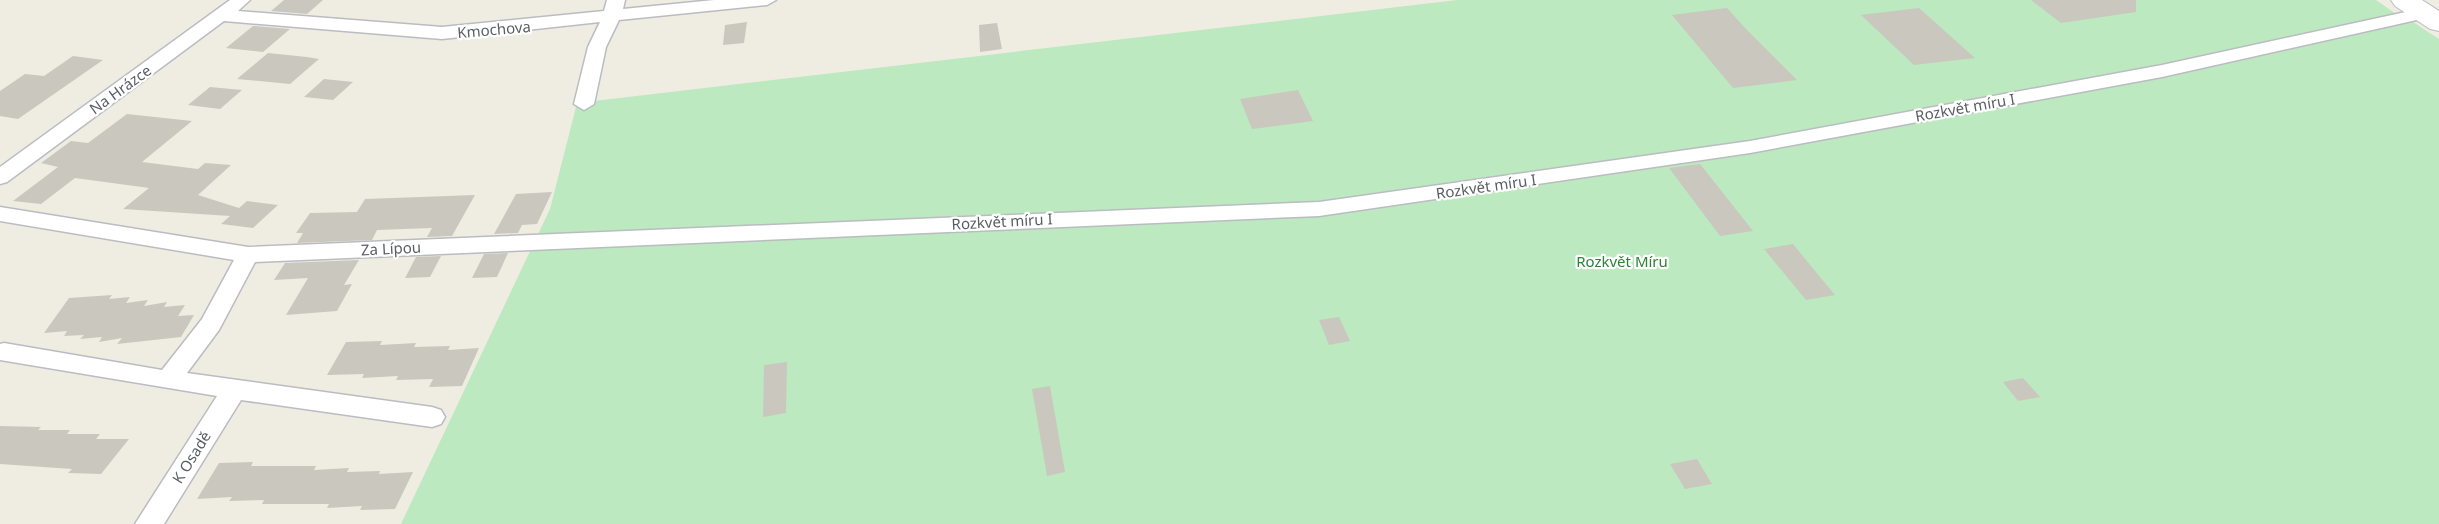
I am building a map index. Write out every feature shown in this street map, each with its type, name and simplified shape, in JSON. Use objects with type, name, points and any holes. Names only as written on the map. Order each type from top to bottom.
[{"type":"street","name":"Na Hrázce","points":[[0,177],[241,0]]},
{"type":"street","name":"Kmochova","points":[[221,15],[442,33],[614,8],[767,0]]},
{"type":"street","points":[[584,104],[597,47],[614,8]]},
{"type":"street","name":"Rozkvět míru I","points":[[534,241],[1319,209],[1750,147],[2162,71],[2422,12]]},
{"type":"street","name":"Za Lípou","points":[[0,214],[248,255],[534,241]]},
{"type":"street","points":[[168,380],[211,324],[248,255]]},
{"type":"street","points":[[4,352],[168,380],[432,417]]},
{"type":"street","name":"K Osadě","points":[[149,524],[234,390]]},
{"type":"green space","name":"Rozkvět Míru","points":[[1457,0],[2376,0],[2406,21],[2413,22],[2439,39],[2439,524],[401,524],[550,209],[577,103]]},
{"type":"building","points":[[284,0],[323,0],[307,14],[271,11]]},
{"type":"building","points":[[2031,0],[2136,0],[2136,12],[2061,23]]},
{"type":"building","points":[[1727,8],[1797,80],[1733,88],[1672,15]]},
{"type":"building","points":[[1919,8],[1975,58],[1914,65],[1861,15]]},
{"type":"building","points":[[747,22],[744,43],[723,45],[725,25]]},
{"type":"building","points":[[997,23],[1002,49],[980,52],[979,25]]},
{"type":"building","points":[[253,26],[290,29],[263,52],[226,48]]},
{"type":"building","points":[[268,53],[319,59],[290,84],[237,79]]},
{"type":"building","points":[[73,56],[103,60],[18,119],[0,116],[0,91],[25,74],[44,76]]},
{"type":"building","points":[[324,79],[353,82],[333,100],[304,97]]},
{"type":"building","points":[[210,87],[242,90],[220,109],[188,105]]},
{"type":"building","points":[[1298,90],[1313,121],[1252,129],[1240,99]]},
{"type":"building","points":[[127,114],[192,121],[142,162],[198,169],[205,163],[231,165],[198,195],[239,208],[247,201],[278,205],[253,228],[221,224],[230,216],[123,209],[149,188],[75,178],[41,204],[13,201],[58,167],[41,163],[71,141],[88,143]]},
{"type":"building","points":[[1700,164],[1753,231],[1720,236],[1669,168]]},
{"type":"building","points":[[552,192],[537,224],[522,225],[518,233],[494,234],[516,194]]},
{"type":"building","points":[[475,195],[452,236],[427,237],[432,228],[377,230],[372,240],[297,243],[303,233],[296,233],[310,213],[357,212],[365,199]]},
{"type":"building","points":[[1793,244],[1835,295],[1806,300],[1764,249]]},
{"type":"building","points":[[508,253],[497,277],[472,278],[484,254]]},
{"type":"building","points":[[441,256],[430,277],[405,278],[416,257]]},
{"type":"building","points":[[359,260],[344,285],[352,284],[337,311],[286,315],[308,278],[274,280],[285,263]]},
{"type":"building","points":[[112,295],[109,299],[130,297],[126,303],[148,300],[144,306],[167,302],[164,307],[185,305],[178,316],[194,315],[181,337],[117,344],[122,338],[99,342],[102,337],[80,339],[84,335],[64,336],[67,331],[44,333],[69,298]]},
{"type":"building","points":[[1339,317],[1350,341],[1329,345],[1319,320]]},
{"type":"building","points":[[382,341],[380,345],[416,343],[414,347],[450,346],[448,350],[479,348],[462,386],[429,387],[433,379],[396,380],[398,376],[362,378],[364,374],[327,375],[346,342]]},
{"type":"building","points":[[787,362],[786,413],[763,417],[764,365]]},
{"type":"building","points":[[2023,378],[2040,397],[2018,401],[2003,382]]},
{"type":"building","points":[[1050,386],[1065,472],[1047,476],[1032,389]]},
{"type":"building","points":[[0,426],[41,427],[38,430],[70,430],[67,434],[100,434],[96,439],[129,439],[101,474],[68,473],[72,469],[0,464]]},
{"type":"building","points":[[1697,459],[1712,484],[1685,489],[1670,464]]},
{"type":"building","points":[[253,462],[251,466],[316,466],[314,470],[349,468],[347,472],[380,471],[379,474],[413,472],[395,509],[360,510],[362,506],[327,508],[329,504],[262,504],[264,500],[229,501],[232,497],[197,499],[219,463]]}]
